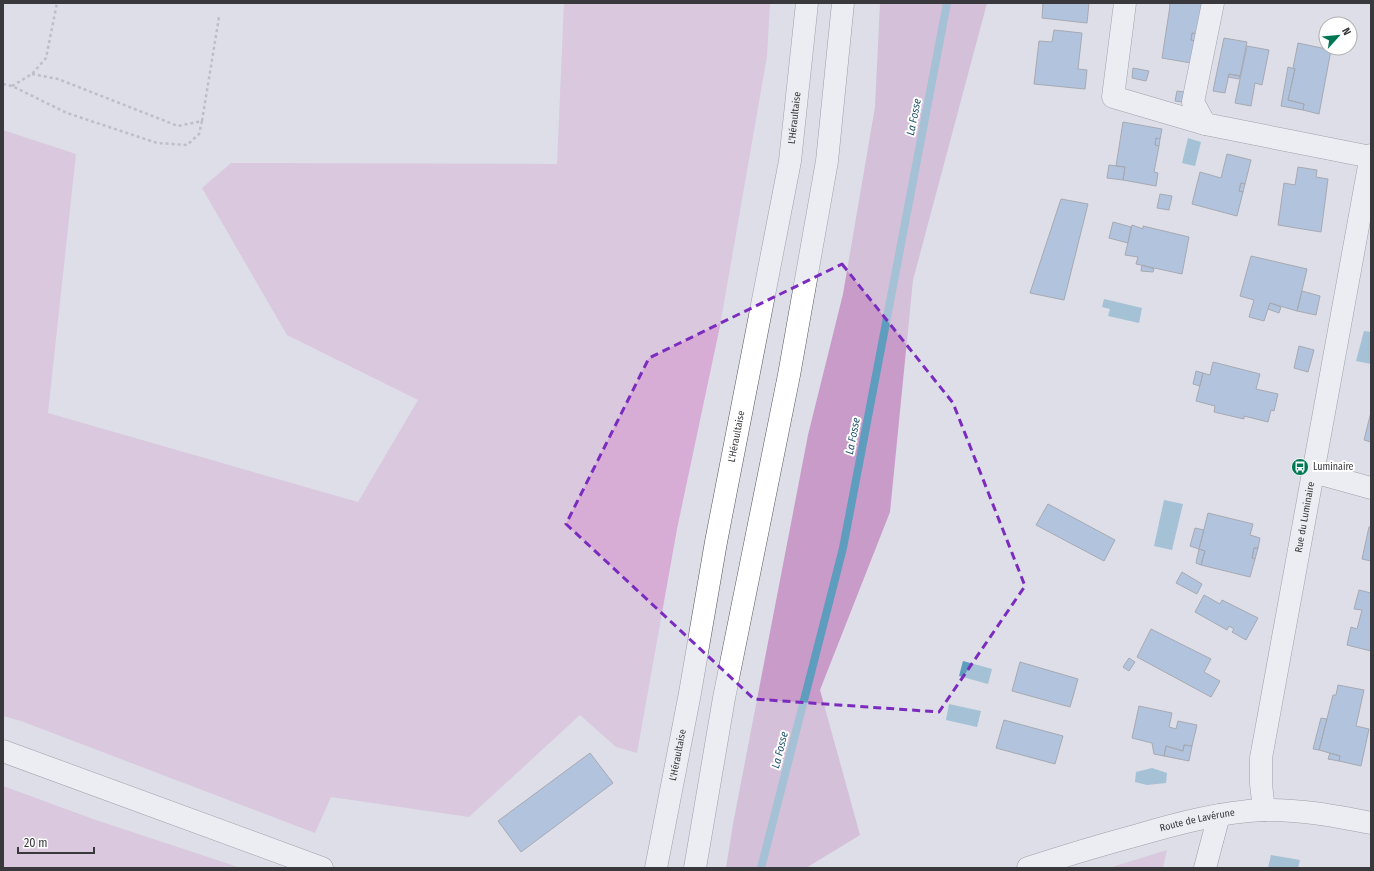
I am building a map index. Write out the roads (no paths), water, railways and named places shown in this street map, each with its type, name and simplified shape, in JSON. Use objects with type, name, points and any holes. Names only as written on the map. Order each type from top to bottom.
[{"type":"main road","name":"L'Héraultaise","points":[[656,868],[690,693],[716,542],[790,161],[807,3]]},
{"type":"main road","points":[[695,868],[724,698],[789,374],[826,169],[843,3]]},
{"type":"main road","points":[[1125,3],[1113,97],[1205,124],[1371,156]]},
{"type":"main road","points":[[1205,124],[1193,102],[1213,3]]},
{"type":"main road","name":"Rue du Luminaire","points":[[1264,810],[1261,784],[1261,758],[1371,156]]},
{"type":"main road","points":[[1313,472],[1371,488]]},
{"type":"main road","points":[[3,751],[322,868]]},
{"type":"main road","name":"Route de Lavérune","points":[[1028,868],[1165,827],[1219,815],[1264,810],[1321,813],[1371,823]]},
{"type":"main road","points":[[1205,868],[1219,815]]},
{"type":"water","points":[[1188,138],[1201,142],[1195,166],[1182,163]]},
{"type":"water","points":[[1104,299],[1142,308],[1139,323],[1108,316],[1110,309],[1102,307]]},
{"type":"water","points":[[1364,331],[1371,332],[1371,364],[1356,361]]},
{"type":"water","points":[[1164,500],[1183,504],[1172,550],[1154,546]]},
{"type":"water","points":[[963,661],[992,669],[988,684],[959,676]]},
{"type":"water","points":[[949,704],[981,711],[977,727],[946,720]]},
{"type":"water","points":[[1152,768],[1167,773],[1166,783],[1147,785],[1135,782],[1136,772]]},
{"type":"water","points":[[1271,855],[1300,860],[1298,868],[1268,868]]},
{"type":"waterway","name":"La Fosse","points":[[761,868],[843,548],[947,3]]},
{"type":"place","name":"Luminaire","points":[[1300,467]]}]
